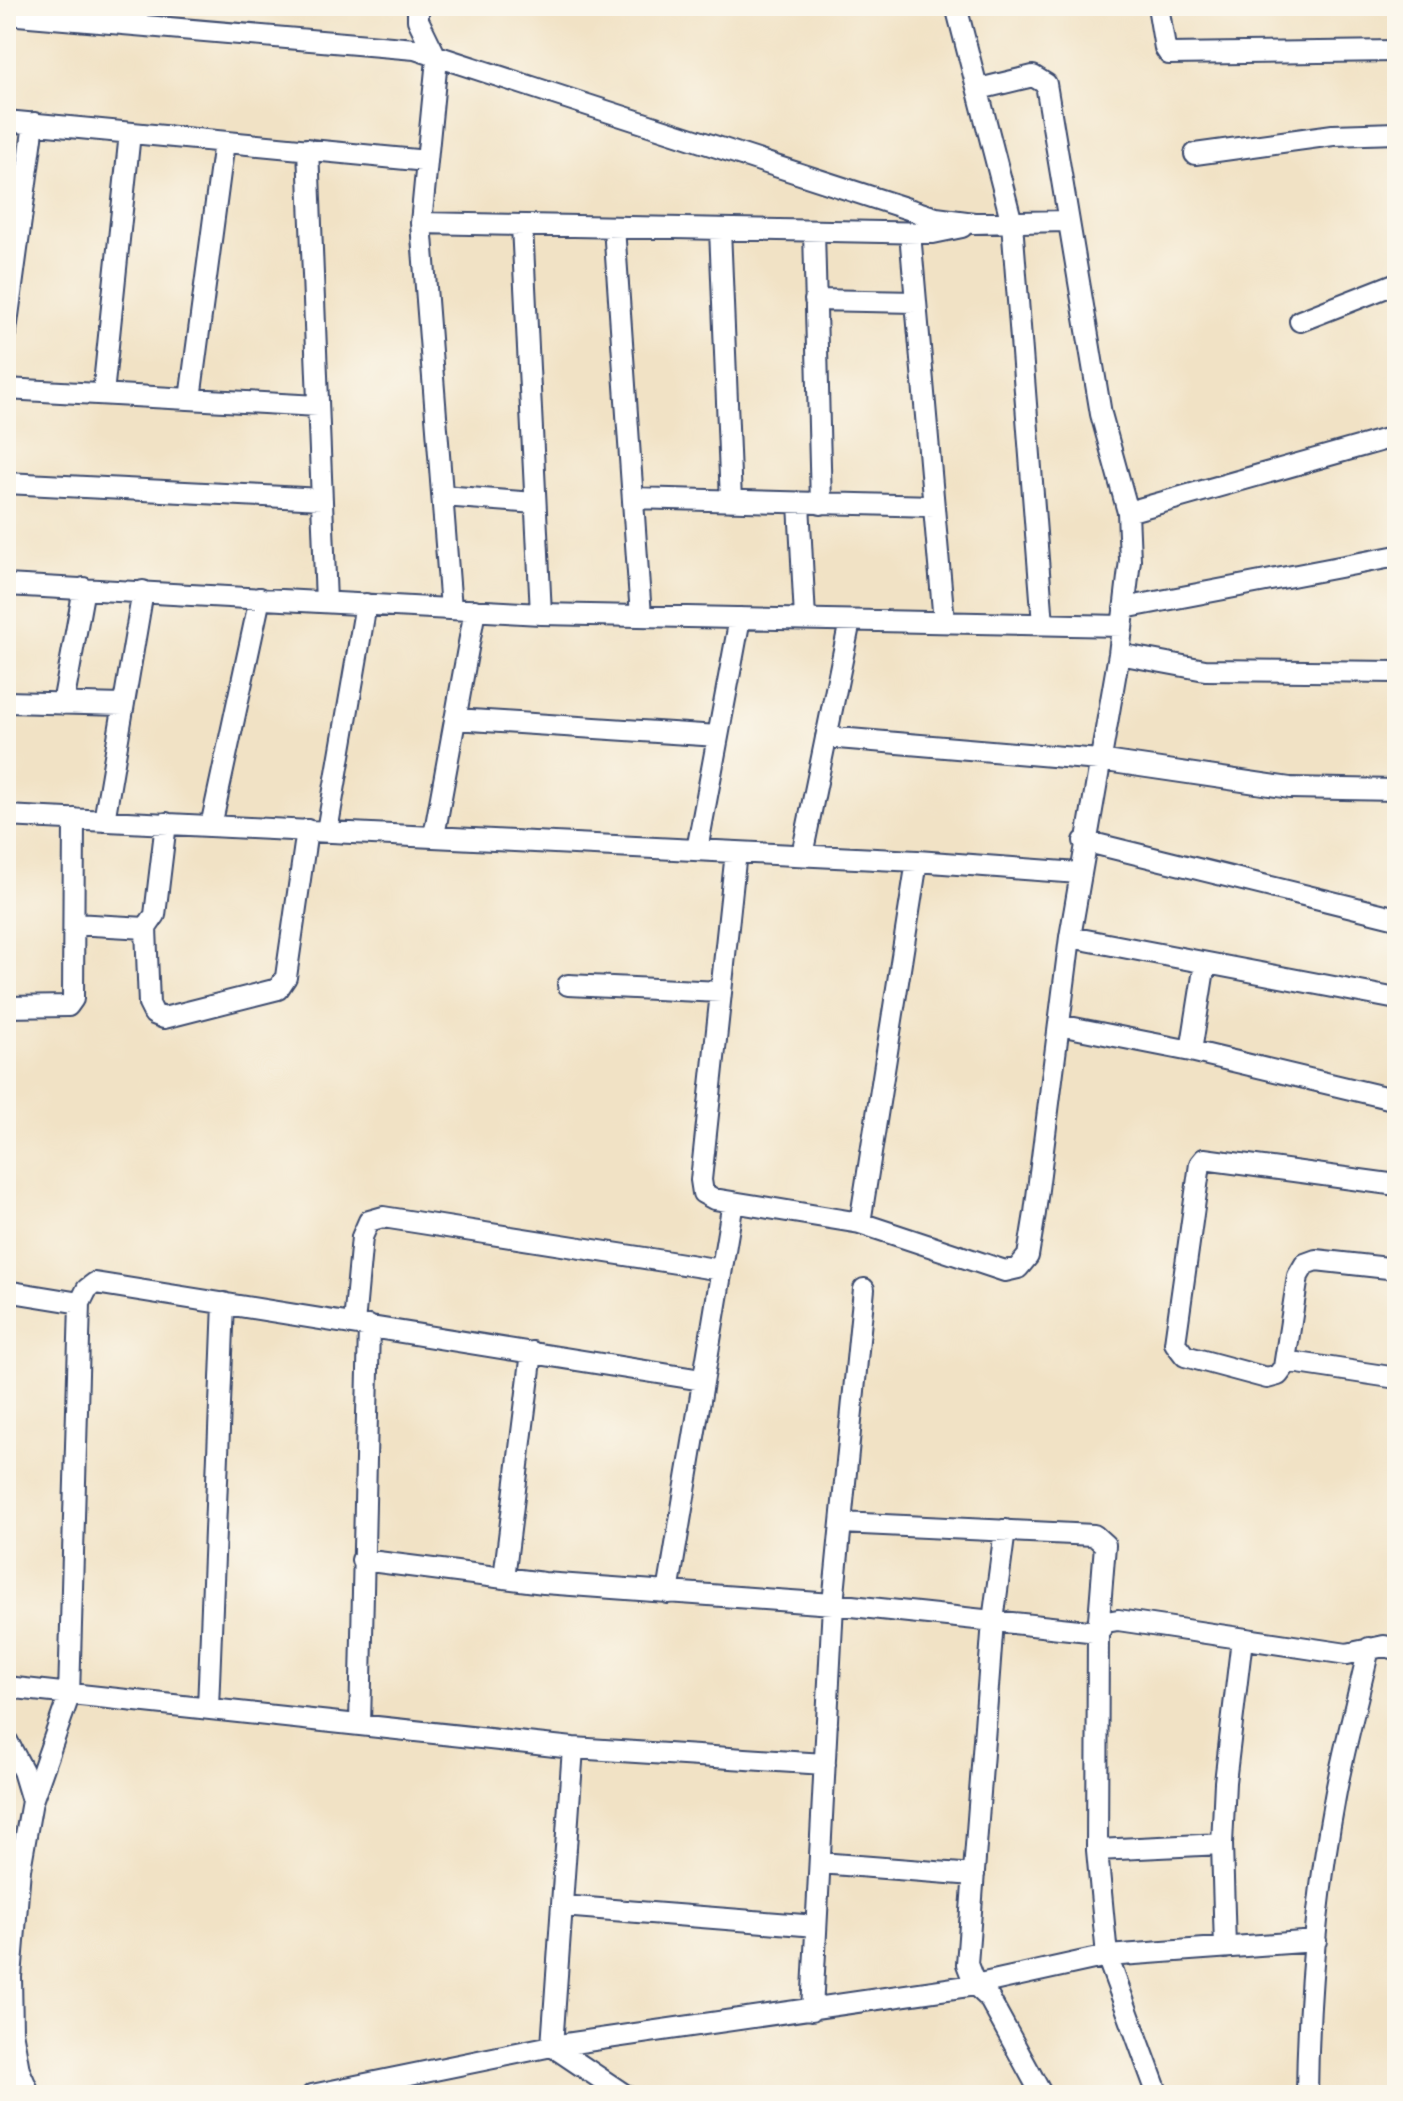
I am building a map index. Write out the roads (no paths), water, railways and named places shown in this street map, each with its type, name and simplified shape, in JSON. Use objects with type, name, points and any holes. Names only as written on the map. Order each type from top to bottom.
[{"type":"street","points":[[418,6],[418,20],[437,59],[421,223],[451,609]]},
{"type":"street","points":[[956,6],[1012,223],[1043,624]]},
{"type":"street","points":[[1158,6],[1165,48],[1169,54],[1397,51]]},
{"type":"street","points":[[6,14],[415,49],[437,59],[936,218],[974,223],[1067,221]]},
{"type":"street","points":[[736,852],[701,1180],[703,1193],[732,1209],[860,1223],[1005,1271],[1018,1268],[1028,1256],[1079,873],[1119,654],[1130,560],[1128,512],[1101,414],[1046,84],[1033,76],[979,89]]},
{"type":"street","points":[[6,121],[427,161]]},
{"type":"street","points":[[6,331],[34,123]]},
{"type":"street","points":[[103,394],[130,133]]},
{"type":"street","points":[[1195,154],[1333,135],[1397,133]]},
{"type":"street","points":[[190,399],[224,142]]},
{"type":"street","points":[[308,149],[326,602]]},
{"type":"street","points":[[421,223],[933,233],[974,223]]},
{"type":"street","points":[[522,225],[541,614]]},
{"type":"street","points":[[614,227],[641,616]]},
{"type":"street","points":[[720,229],[731,501]]},
{"type":"street","points":[[814,231],[821,504]]},
{"type":"street","points":[[910,233],[944,622]]},
{"type":"street","points":[[1300,321],[1397,283]]},
{"type":"street","points":[[815,300],[916,302]]},
{"type":"street","points":[[6,389],[318,406]]},
{"type":"street","points":[[1128,512],[1397,436]]},
{"type":"street","points":[[6,483],[322,499]]},
{"type":"street","points":[[443,496],[535,503]]},
{"type":"street","points":[[633,498],[934,506]]},
{"type":"street","points":[[799,503],[805,619]]},
{"type":"street","points":[[6,585],[541,614],[1043,624],[1123,617],[1329,567],[1397,556]]},
{"type":"street","points":[[63,704],[84,588]]},
{"type":"street","points":[[104,821],[143,591]]},
{"type":"street","points":[[211,826],[260,598]]},
{"type":"street","points":[[166,823],[155,915],[146,928],[149,1004],[154,1014],[164,1018],[278,989],[286,977],[366,604]]},
{"type":"street","points":[[434,836],[475,610]]},
{"type":"street","points":[[697,850],[740,618]]},
{"type":"street","points":[[802,855],[850,621]]},
{"type":"street","points":[[1119,654],[1205,670],[1397,672]]},
{"type":"street","points":[[6,702],[123,705]]},
{"type":"street","points":[[455,719],[718,736]]},
{"type":"street","points":[[826,737],[1099,760],[1290,788],[1397,790]]},
{"type":"street","points":[[6,816],[917,861],[1079,873]]},
{"type":"street","points":[[6,1007],[72,1003],[74,819]]},
{"type":"street","points":[[1084,841],[1397,918]]},
{"type":"street","points":[[860,1223],[917,861]]},
{"type":"street","points":[[74,924],[146,928]]},
{"type":"street","points":[[1070,937],[1397,999]]},
{"type":"street","points":[[1191,1051],[1205,963]]},
{"type":"street","points":[[568,985],[721,992]]},
{"type":"street","points":[[1059,1025],[1191,1051],[1397,1100]]},
{"type":"street","points":[[1397,1185],[1211,1157],[1200,1164],[1175,1343],[1185,1356],[1267,1378],[1278,1375],[1285,1361],[1298,1276],[1305,1264],[1316,1260],[1397,1269]]},
{"type":"street","points":[[668,1593],[732,1209]]},
{"type":"street","points":[[360,1725],[362,1237],[369,1221],[383,1217],[722,1261]]},
{"type":"street","points":[[30,2095],[9,2039],[11,1923],[32,1801],[69,1696],[80,1303],[87,1289],[95,1283],[702,1380]]},
{"type":"street","points":[[812,2010],[833,1604],[864,1289]]},
{"type":"street","points":[[6,1291],[80,1303]]},
{"type":"street","points":[[208,1708],[224,1303]]},
{"type":"street","points":[[504,1578],[532,1352]]},
{"type":"street","points":[[1285,1361],[1397,1378]]},
{"type":"street","points":[[841,1523],[1094,1535],[1105,1545],[1098,1632],[1097,1850],[1107,1956],[1158,2095]]},
{"type":"street","points":[[1005,1530],[993,1621],[967,1964],[975,1985],[989,1998],[1042,2095]]},
{"type":"street","points":[[362,1560],[504,1578],[833,1604],[1098,1632]]},
{"type":"street","points":[[1098,1632],[1106,1622],[1118,1620],[1347,1654],[1369,1648],[1397,1649]]},
{"type":"street","points":[[1225,1948],[1222,1844],[1225,1782],[1242,1639]]},
{"type":"street","points":[[1307,2095],[1307,2040],[1316,1941],[1335,1797],[1369,1648]]},
{"type":"street","points":[[6,1687],[573,1748],[825,1764]]},
{"type":"street","points":[[6,1739],[23,1771],[32,1801]]},
{"type":"street","points":[[552,2046],[573,1748]]},
{"type":"street","points":[[1097,1850],[1222,1844]]},
{"type":"street","points":[[820,1863],[974,1875]]},
{"type":"street","points":[[562,1906],[816,1926]]},
{"type":"street","points":[[312,2095],[552,2046],[975,1985],[1107,1956],[1316,1941]]},
{"type":"street","points":[[552,2046],[625,2095]]}]
